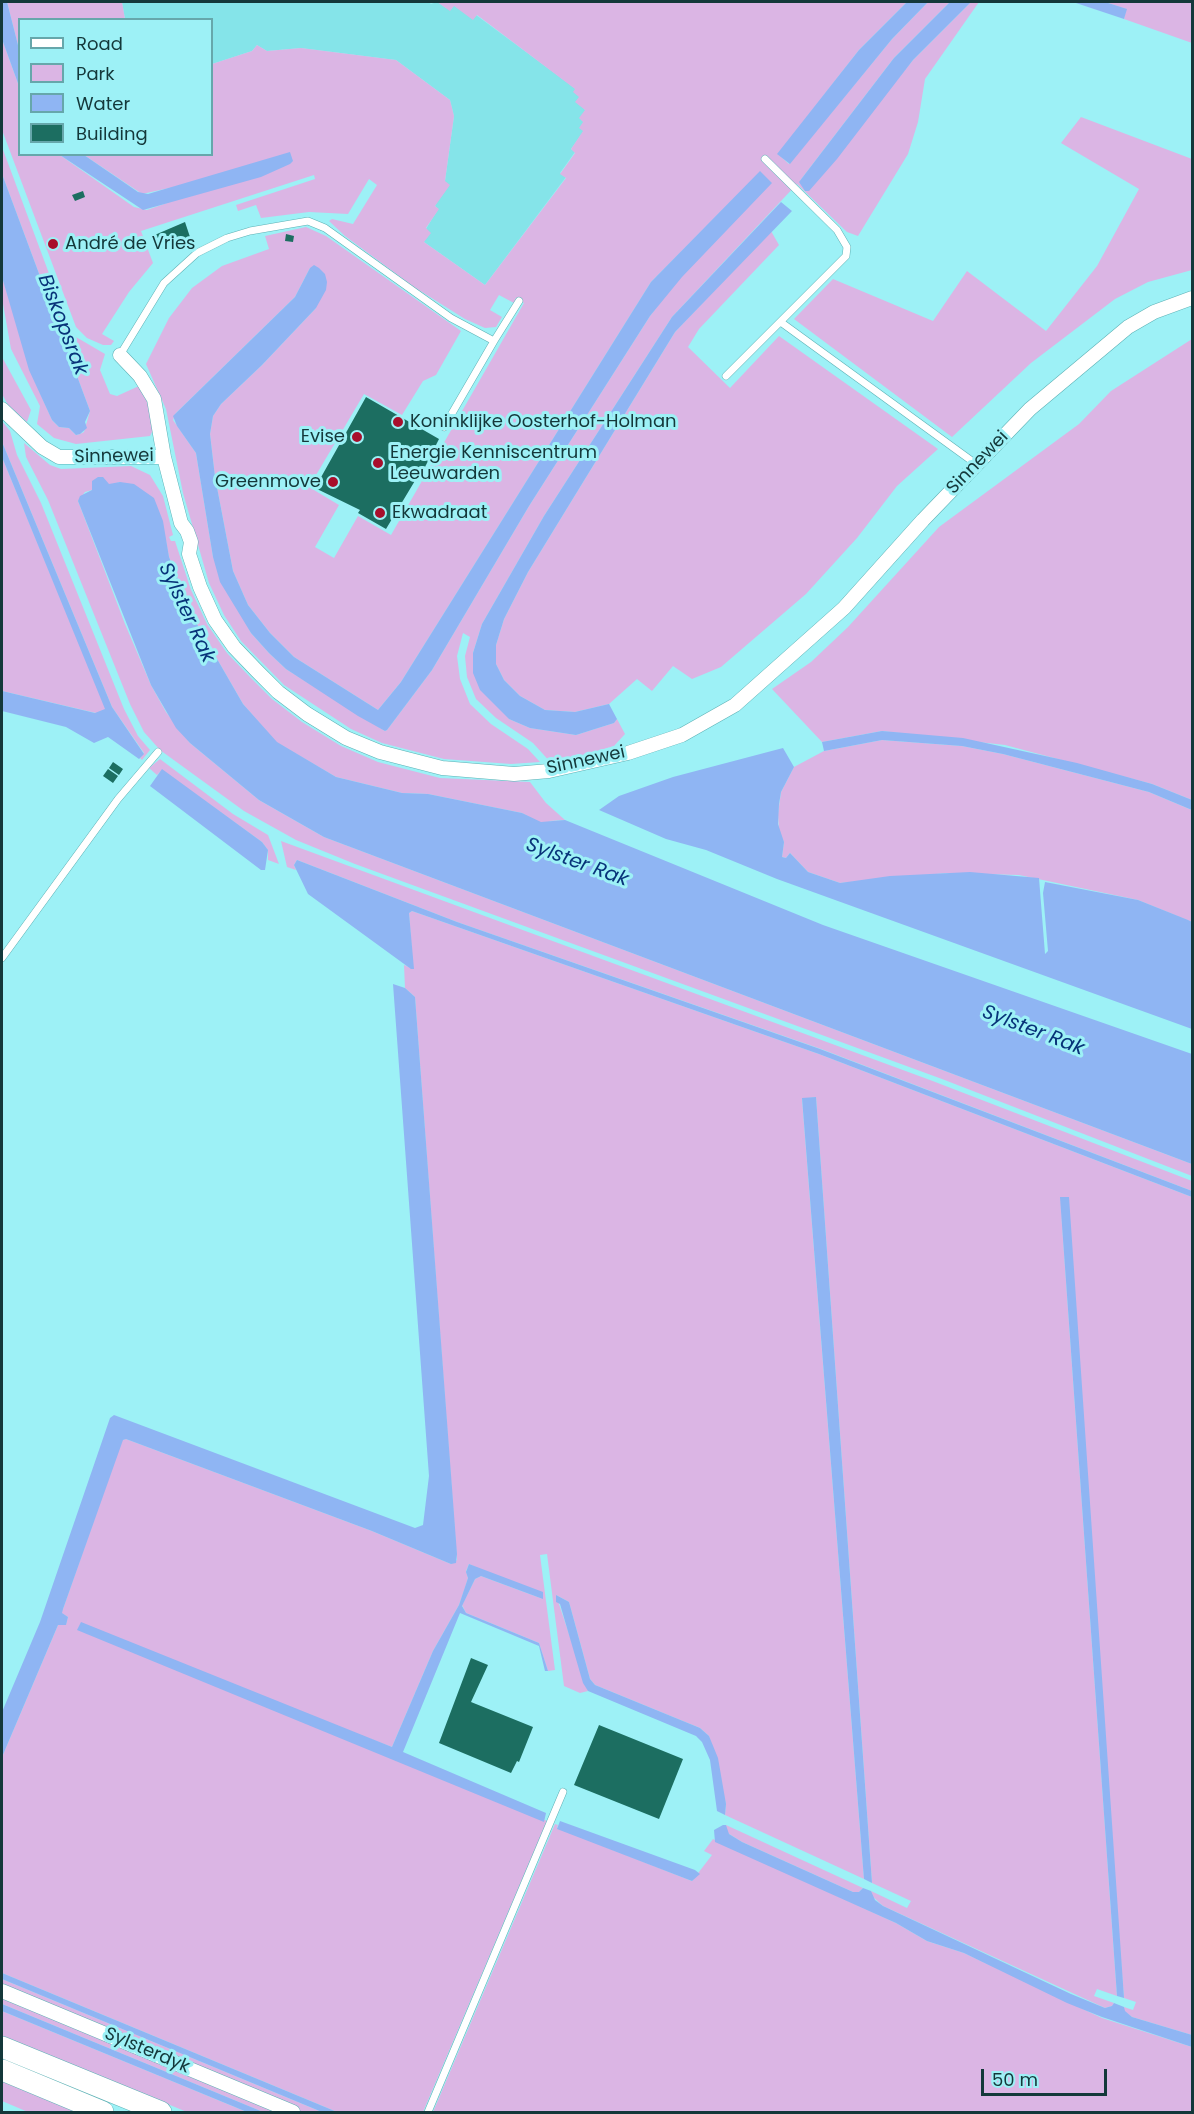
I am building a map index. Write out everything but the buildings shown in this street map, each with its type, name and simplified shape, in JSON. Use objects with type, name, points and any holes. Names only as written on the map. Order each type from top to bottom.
[{"type":"main road","points":[[2,2047],[160,2112]]},
{"type":"main road","points":[[2,2070],[103,2112]]},
{"type":"street","name":"Sinnewei","points":[[2,409],[42,447],[59,457],[164,457],[181,523],[187,531],[190,542],[189,554],[200,587],[215,620],[234,647],[278,692],[346,738],[380,752],[442,768],[514,774],[549,771],[628,753],[681,735],[735,705],[844,608],[975,464],[1030,409],[1128,327],[1154,312],[1192,298]]},
{"type":"street","points":[[120,355],[140,376],[154,399],[164,457]]},
{"type":"street","name":"Sylsterdyk","points":[[2,1991],[293,2112]]},
{"type":"lane","points":[[726,376],[782,323],[846,255],[847,247],[837,230],[765,159]]},
{"type":"lane","points":[[120,355],[164,283],[197,253],[227,238],[250,231],[308,220],[325,228],[451,318],[494,341]]},
{"type":"lane","points":[[444,427],[519,301]]},
{"type":"lane","points":[[782,323],[975,464]]},
{"type":"lane","points":[[2,958],[118,800],[158,752]]},
{"type":"lane","points":[[428,2112],[563,1792]]},
{"type":"shaded area","points":[[122,2],[428,2],[431,4],[437,2],[450,10],[454,5],[473,19],[476,15],[576,89],[585,110],[584,131],[571,149],[575,152],[560,173],[566,177],[485,285],[424,242],[426,229],[438,209],[435,206],[445,181],[454,116],[450,100],[396,60],[301,48],[267,51],[257,45],[252,51],[213,64],[213,18],[125,18]]},
{"type":"green space","points":[[7,2],[122,2],[125,18],[18,18],[18,45]]},
{"type":"green space","points":[[437,2],[907,2],[859,50],[778,154],[789,164],[892,39],[928,2],[950,2],[894,58],[799,182],[883,97],[913,60],[971,2],[979,2],[925,79],[918,122],[908,154],[858,236],[847,232],[797,184],[672,317],[544,516],[482,624],[473,653],[509,719],[530,728],[576,735],[614,723],[617,719],[625,734],[614,746],[552,764],[533,743],[496,718],[476,699],[467,677],[465,656],[470,637],[463,633],[457,656],[460,679],[470,704],[491,724],[528,749],[540,762],[511,764],[444,759],[382,743],[351,729],[284,685],[241,641],[224,615],[209,583],[183,493],[166,409],[146,364],[169,318],[192,288],[222,266],[269,249],[265,236],[306,227],[326,236],[461,331],[436,375],[423,381],[402,415],[364,394],[309,487],[339,505],[315,547],[334,558],[358,516],[391,535],[524,303],[516,298],[514,303],[499,295],[490,310],[502,317],[496,327],[485,328],[465,319],[414,287],[345,236],[329,221],[332,219],[353,224],[377,185],[369,179],[348,214],[309,212],[261,218],[256,205],[238,211],[236,205],[315,179],[314,175],[141,231],[153,263],[129,292],[102,334],[114,341],[111,345],[103,345],[87,338],[76,327],[2,130],[2,39],[18,83],[18,156],[61,156],[134,207],[147,210],[167,203],[192,183],[142,194],[85,156],[213,156],[213,64],[252,51],[257,45],[267,51],[301,48],[396,60],[450,100],[454,116],[445,181],[450,185],[435,206],[439,209],[426,228],[431,233],[424,242],[485,285],[566,178],[560,174],[575,153],[571,149],[583,131],[579,128],[583,122],[579,118],[585,110],[575,102],[579,97],[573,92],[575,89],[477,15],[473,20],[454,6],[450,11]],"holes":[[[760,172],[650,316],[529,506],[432,670],[385,731],[286,669],[251,633],[213,557],[196,453],[173,420],[176,413],[295,297],[310,268],[316,308],[221,404],[213,416],[210,434],[215,477],[233,571],[248,605],[270,633],[294,657],[378,710],[401,682],[651,282]]]},
{"type":"green space","points":[[1105,2],[1192,2],[1192,43],[1124,19],[1126,9]]},
{"type":"green space","points":[[1081,117],[1192,159],[1192,270],[1148,282],[1115,299],[1031,363],[952,437],[794,319],[833,279],[933,321],[967,271],[1046,331],[1097,266],[1139,189],[1061,143]]},
{"type":"green space","points":[[2,147],[70,330],[76,337],[105,354],[100,370],[110,394],[117,396],[139,386],[149,400],[153,430],[150,436],[76,444],[54,438],[37,424],[40,406],[11,349],[2,298],[2,277],[36,384],[52,420],[59,427],[69,428],[76,435],[84,432],[90,411],[2,174]]},
{"type":"green space","points":[[771,231],[779,245],[699,329],[688,347],[730,388],[779,336],[938,449],[897,486],[857,538],[806,594],[721,667],[692,679],[673,666],[652,691],[637,679],[609,704],[575,712],[545,710],[520,696],[504,680],[496,664],[496,645],[504,619],[528,572],[675,332]]},
{"type":"green space","points":[[1192,339],[1192,800],[1152,784],[1005,745],[882,731],[822,742],[772,689],[811,662],[848,627],[939,527],[1079,424],[1111,391]]},
{"type":"green space","points":[[2,357],[31,410],[27,422],[8,405],[2,394]]},
{"type":"green space","points":[[2,421],[10,431],[17,455],[41,503],[124,709],[138,736],[150,750],[142,760],[140,758],[144,753],[112,707],[2,442]]},
{"type":"green space","points":[[24,443],[50,465],[61,469],[131,466],[150,475],[163,496],[173,535],[169,537],[171,541],[175,541],[191,590],[207,624],[227,653],[250,677],[272,699],[302,722],[341,746],[378,762],[440,778],[530,782],[546,803],[565,820],[549,821],[616,864],[522,813],[428,794],[402,793],[336,777],[276,742],[243,704],[194,619],[169,557],[166,541],[120,482],[85,492],[78,501],[125,624],[151,685],[166,712],[190,743],[259,800],[324,837],[1192,1164],[1192,1176],[942,1079],[355,864],[296,840],[244,811],[160,750],[144,732],[130,704],[48,500],[26,457]]},
{"type":"green space","points":[[2,457],[106,709],[96,713],[2,691]]},
{"type":"green space","points":[[882,740],[962,746],[1003,754],[1149,792],[1192,810],[1192,922],[1138,900],[1019,875],[947,873],[840,883],[808,872],[790,853],[786,858],[782,857],[784,842],[779,832],[778,814],[781,792],[794,767],[824,751]]},
{"type":"green space","points":[[160,759],[233,814],[268,835],[279,864],[268,860],[268,850],[262,842],[162,770],[157,775],[149,768]]},
{"type":"green space","points":[[281,841],[930,1080],[1192,1181],[1192,1191],[821,1049],[457,922],[297,860],[294,865],[296,870],[287,867]]},
{"type":"green space","points":[[412,911],[819,1054],[1192,1197],[1192,2035],[1132,2017],[1124,2011],[1124,2007],[1133,2010],[1136,2002],[1124,1998],[1060,1197],[1117,1996],[1097,1989],[1094,1996],[1114,2003],[1105,2008],[883,1906],[872,1896],[871,1891],[907,1908],[911,1901],[872,1883],[816,1097],[802,1099],[864,1879],[725,1815],[726,1804],[709,1736],[700,1728],[595,1685],[590,1679],[569,1602],[556,1595],[588,1691],[580,1693],[564,1686],[547,1554],[540,1555],[555,1670],[548,1671],[539,1643],[466,1613],[462,1605],[475,1579],[481,1576],[543,1599],[469,1564],[466,1571],[468,1578],[459,1605],[433,1651],[392,1747],[77,1629],[547,1821],[423,2112],[337,2112],[2,1973],[2,1757],[58,1625],[66,1624],[68,1617],[61,1613],[122,1440],[126,1439],[372,1531],[451,1564],[457,1560],[415,997],[405,988],[404,965],[413,969],[409,913]]},
{"type":"green space","points":[[555,1824],[558,1825],[557,1828],[692,1881],[712,1855],[704,1851],[713,1839],[896,1923],[927,1941],[964,1953],[1102,2018],[1192,2047],[1192,2112],[433,2112]]},
{"type":"green space","points":[[726,1825],[863,1888],[859,1892],[853,1892],[742,1842],[726,1832]]},
{"type":"green space","points":[[2,1979],[322,2112],[302,2112],[2,1986]]},
{"type":"green space","points":[[2,1996],[282,2112],[263,2112],[2,2004]]},
{"type":"green space","points":[[2,2011],[247,2112],[187,2112],[2,2036]]},
{"type":"green space","points":[[2,2081],[78,2112],[28,2112],[2,2101]]},
{"type":"water","points":[[2,2],[7,2],[18,45],[18,83],[2,39]]},
{"type":"water","points":[[907,2],[928,2],[892,39],[790,164],[777,154],[859,50]]},
{"type":"water","points":[[950,2],[971,2],[913,60],[837,159],[809,191],[805,191],[799,182],[894,58]]},
{"type":"water","points":[[1073,2],[1105,2],[1127,9],[1124,19]]},
{"type":"water","points":[[290,152],[293,161],[261,177],[143,210],[62,156],[85,156],[138,192],[148,194]]},
{"type":"water","points":[[760,171],[772,183],[682,277],[650,316],[529,506],[432,670],[387,730],[358,716],[286,669],[269,653],[251,633],[220,582],[213,557],[196,453],[177,426],[173,416],[295,297],[310,268],[314,265],[319,268],[325,274],[327,282],[326,290],[316,308],[221,404],[213,416],[210,434],[215,477],[233,571],[248,605],[270,633],[294,657],[378,710],[401,682],[651,282]]},
{"type":"water","points":[[2,174],[90,411],[85,422],[87,428],[80,434],[76,435],[69,428],[59,427],[52,420],[29,370],[2,277]]},
{"type":"water","points":[[781,202],[792,211],[675,332],[528,572],[504,619],[496,645],[496,664],[504,680],[520,696],[545,710],[575,712],[609,704],[617,719],[614,723],[576,735],[530,728],[509,719],[480,690],[473,673],[473,653],[482,624],[544,516],[672,317]]},
{"type":"water","points":[[2,442],[112,707],[144,754],[139,759],[108,737],[94,743],[66,727],[2,711],[2,691],[95,713],[105,709],[2,457]]},
{"type":"water","name":"Sylster Rak","points":[[103,477],[109,484],[120,482],[134,484],[154,498],[163,521],[169,557],[194,619],[243,704],[277,742],[336,777],[402,793],[428,794],[522,813],[541,822],[565,820],[823,925],[1192,1054],[1192,1164],[324,837],[259,800],[190,743],[176,728],[151,685],[78,501],[80,496],[92,490],[92,481]]},
{"type":"water","points":[[882,731],[963,738],[1077,763],[1152,784],[1192,800],[1192,810],[1149,792],[1003,754],[962,746],[882,740],[824,751],[822,742]]},
{"type":"water","points":[[783,748],[794,767],[781,792],[779,804],[778,824],[784,842],[782,857],[786,858],[790,853],[808,872],[840,883],[890,876],[970,872],[1039,878],[1045,954],[1048,951],[1043,893],[1045,882],[1138,900],[1188,920],[1192,922],[1192,1029],[777,879],[706,850],[666,839],[599,810],[619,796],[673,777]]},
{"type":"water","points":[[162,769],[262,842],[268,850],[265,870],[261,870],[150,786]]},
{"type":"water","points":[[297,860],[457,922],[820,1049],[1192,1191],[1192,1197],[819,1054],[412,911],[409,913],[414,969],[411,969],[308,894],[294,865]]},
{"type":"water","points":[[393,984],[405,988],[415,997],[456,1563],[451,1564],[372,1531],[126,1439],[123,1440],[63,1609],[62,1613],[68,1617],[66,1625],[58,1625],[2,1757],[2,1712],[40,1622],[110,1418],[114,1415],[415,1528],[423,1525],[429,1476]]},
{"type":"water","points":[[816,1097],[872,1883],[864,1879],[802,1098]]},
{"type":"water","points":[[1060,1197],[1069,1197],[1124,1998],[1117,1996]]},
{"type":"water","points":[[469,1564],[543,1592],[543,1599],[481,1576],[475,1579],[462,1606],[466,1613],[539,1643],[548,1671],[545,1671],[539,1646],[460,1613],[403,1752],[546,1813],[544,1822],[77,1630],[81,1622],[392,1747],[433,1651],[459,1605],[468,1578],[466,1572]]},
{"type":"water","points":[[556,1595],[569,1602],[590,1679],[595,1685],[700,1728],[709,1736],[718,1758],[726,1804],[725,1815],[717,1811],[710,1760],[702,1742],[696,1736],[588,1691],[583,1683],[560,1604],[556,1602]]},
{"type":"water","points":[[560,1821],[695,1870],[700,1874],[692,1881],[557,1829]]},
{"type":"water","points":[[726,1825],[729,1834],[742,1842],[853,1892],[859,1892],[863,1888],[871,1891],[875,1900],[883,1906],[1071,1994],[1105,2008],[1114,2003],[1124,2007],[1132,2017],[1192,2035],[1192,2047],[1067,2003],[964,1953],[927,1941],[896,1923],[715,1842],[714,1830]]},
{"type":"water","points":[[2,1973],[337,2112],[322,2112],[2,1979]]},
{"type":"water","points":[[2,2004],[263,2112],[247,2112],[2,2011]]},
{"type":"place","name":"André de Vries","points":[[53,244]]},
{"type":"place","name":"Koninklijke Oosterhof-Holman","points":[[398,422]]},
{"type":"place","name":"Evise","points":[[357,437]]},
{"type":"place","name":"Energie Kenniscentrum Leeuwarden","points":[[378,463]]},
{"type":"place","name":"Greenmove","points":[[333,482]]},
{"type":"place","name":"Ekwadraat","points":[[380,513]]},
{"type":"water label","name":"Biskopsrak","points":[[62,325]]}]
